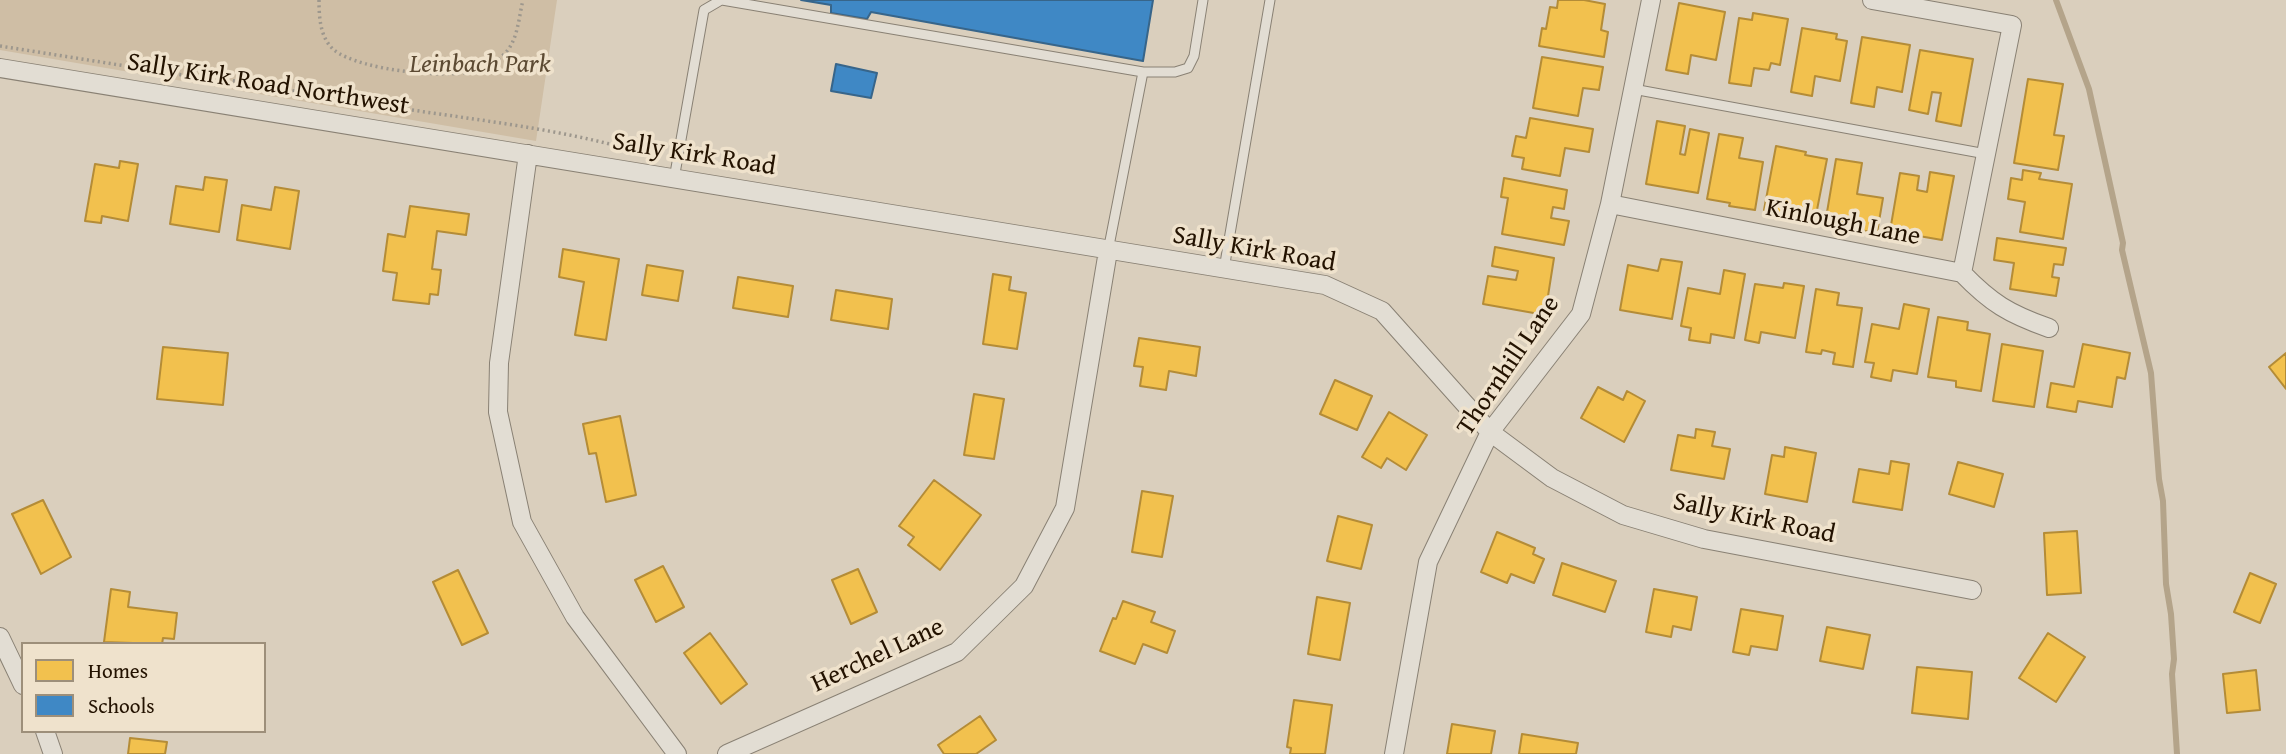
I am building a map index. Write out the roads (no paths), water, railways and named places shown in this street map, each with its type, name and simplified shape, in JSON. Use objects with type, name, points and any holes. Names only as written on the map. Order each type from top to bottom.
[{"type":"street","name":"Thornhill Lane","points":[[1394,754],[1428,562],[1490,432],[1581,314],[1610,204],[1651,0]]},
{"type":"street","points":[[1872,0],[2012,25],[1962,273],[1984,295],[2018,317],[2049,328]]},
{"type":"street","name":"Sally Kirk Road Northwest","points":[[0,68],[528,154]]},
{"type":"street","name":"Sally Kirk Road","points":[[528,154],[1325,285],[1382,311],[1490,432],[1552,478],[1623,515],[1704,539],[1972,590]]},
{"type":"street","points":[[528,154],[499,363],[499,412],[522,522],[575,617],[677,754]]},
{"type":"street","name":"Kinlough Lane","points":[[1610,204],[1962,273]]},
{"type":"street","name":"Herchel Lane","points":[[727,754],[957,652],[1024,586],[1065,508],[1108,251]]},
{"type":"street","points":[[0,637],[21,681]]},
{"type":"street","points":[[46,733],[53,754]]},
{"type":"lane","points":[[674,179],[704,9],[722,0],[1143,72],[1175,72],[1188,68],[1194,56],[1203,0]]},
{"type":"lane","points":[[1224,269],[1270,0]]},
{"type":"lane","points":[[1108,251],[1143,72]]},
{"type":"lane","points":[[1633,89],[1986,154]]},
{"type":"waterway","points":[[2056,0],[2089,89],[2151,373],[2163,501],[2166,584],[2171,614],[2177,754]]},
{"type":"park label","name":"Leinbach Park","points":[[480,65]]}]
